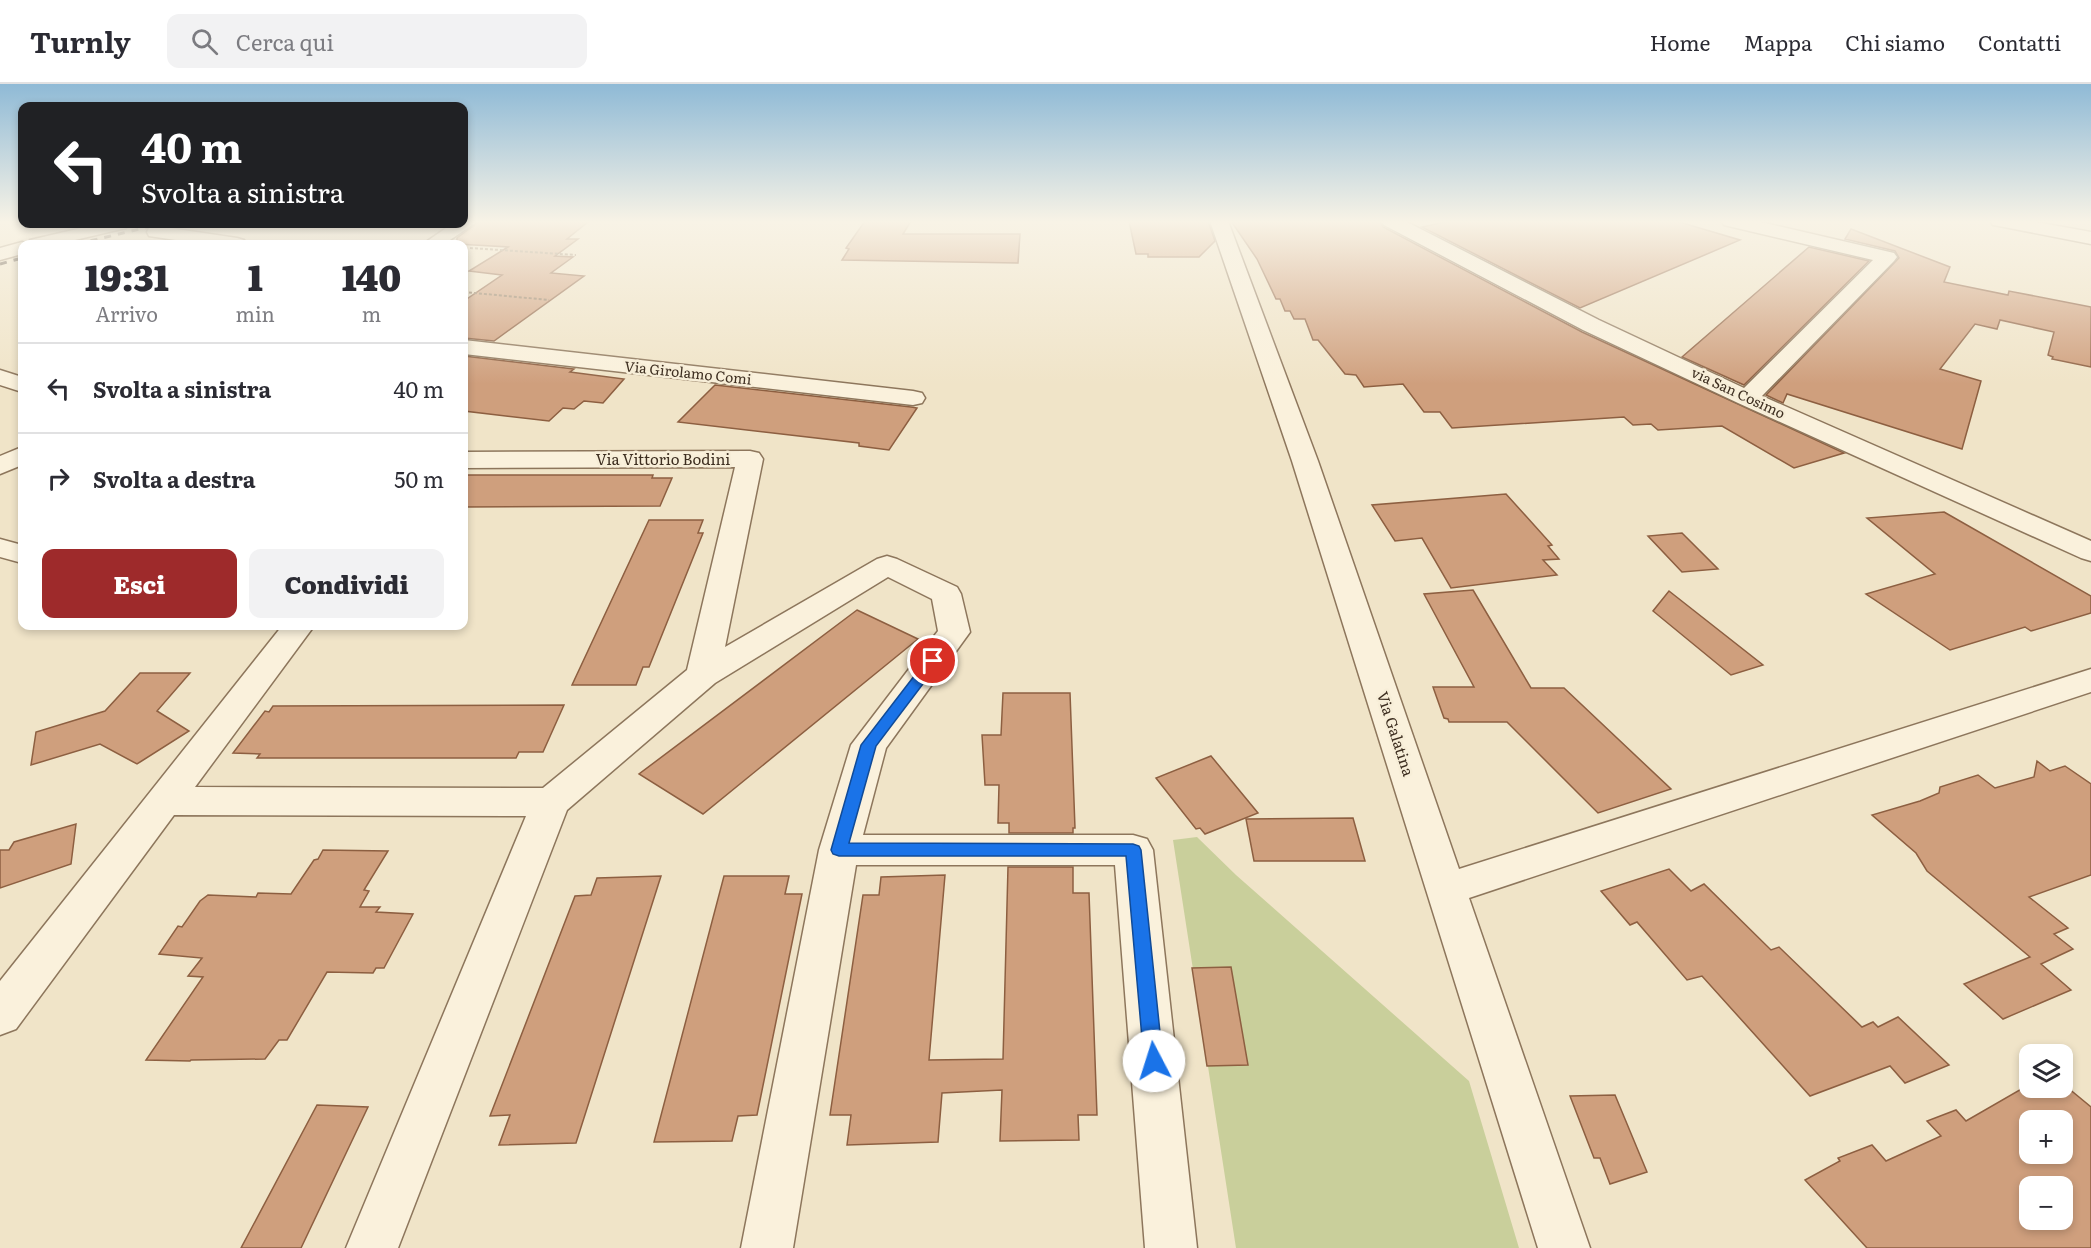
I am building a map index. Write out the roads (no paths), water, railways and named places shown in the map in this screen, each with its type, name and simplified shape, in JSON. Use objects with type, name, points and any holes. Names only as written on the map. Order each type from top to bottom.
[{"type":"street","name":"Via Galatina","points":[[1239,275],[1305,460],[1564,1248]]},
{"type":"street","name":"via San Cosimo","points":[[1495,275],[1591,325],[1747,398],[2091,552]]},
{"type":"street","points":[[1747,398],[1869,275]]},
{"type":"street","name":"Via Girolamo Comi","points":[[468,347],[913,398]]},
{"type":"street","points":[[0,377],[18,384]]},
{"type":"street","points":[[0,466],[18,457]]},
{"type":"street","name":"Via Vittorio Bodini","points":[[468,460],[750,459],[703,675]]},
{"type":"street","points":[[0,548],[18,553]]},
{"type":"street","points":[[372,1248],[551,802],[703,675],[886,565],[946,594],[954,632],[869,745],[839,850],[767,1248]]},
{"type":"street","points":[[0,1015],[294,630]]},
{"type":"street","points":[[1446,890],[2091,680]]},
{"type":"street","points":[[164,801],[551,802]]},
{"type":"street","points":[[839,850],[1133,850],[1171,1248]]}]
